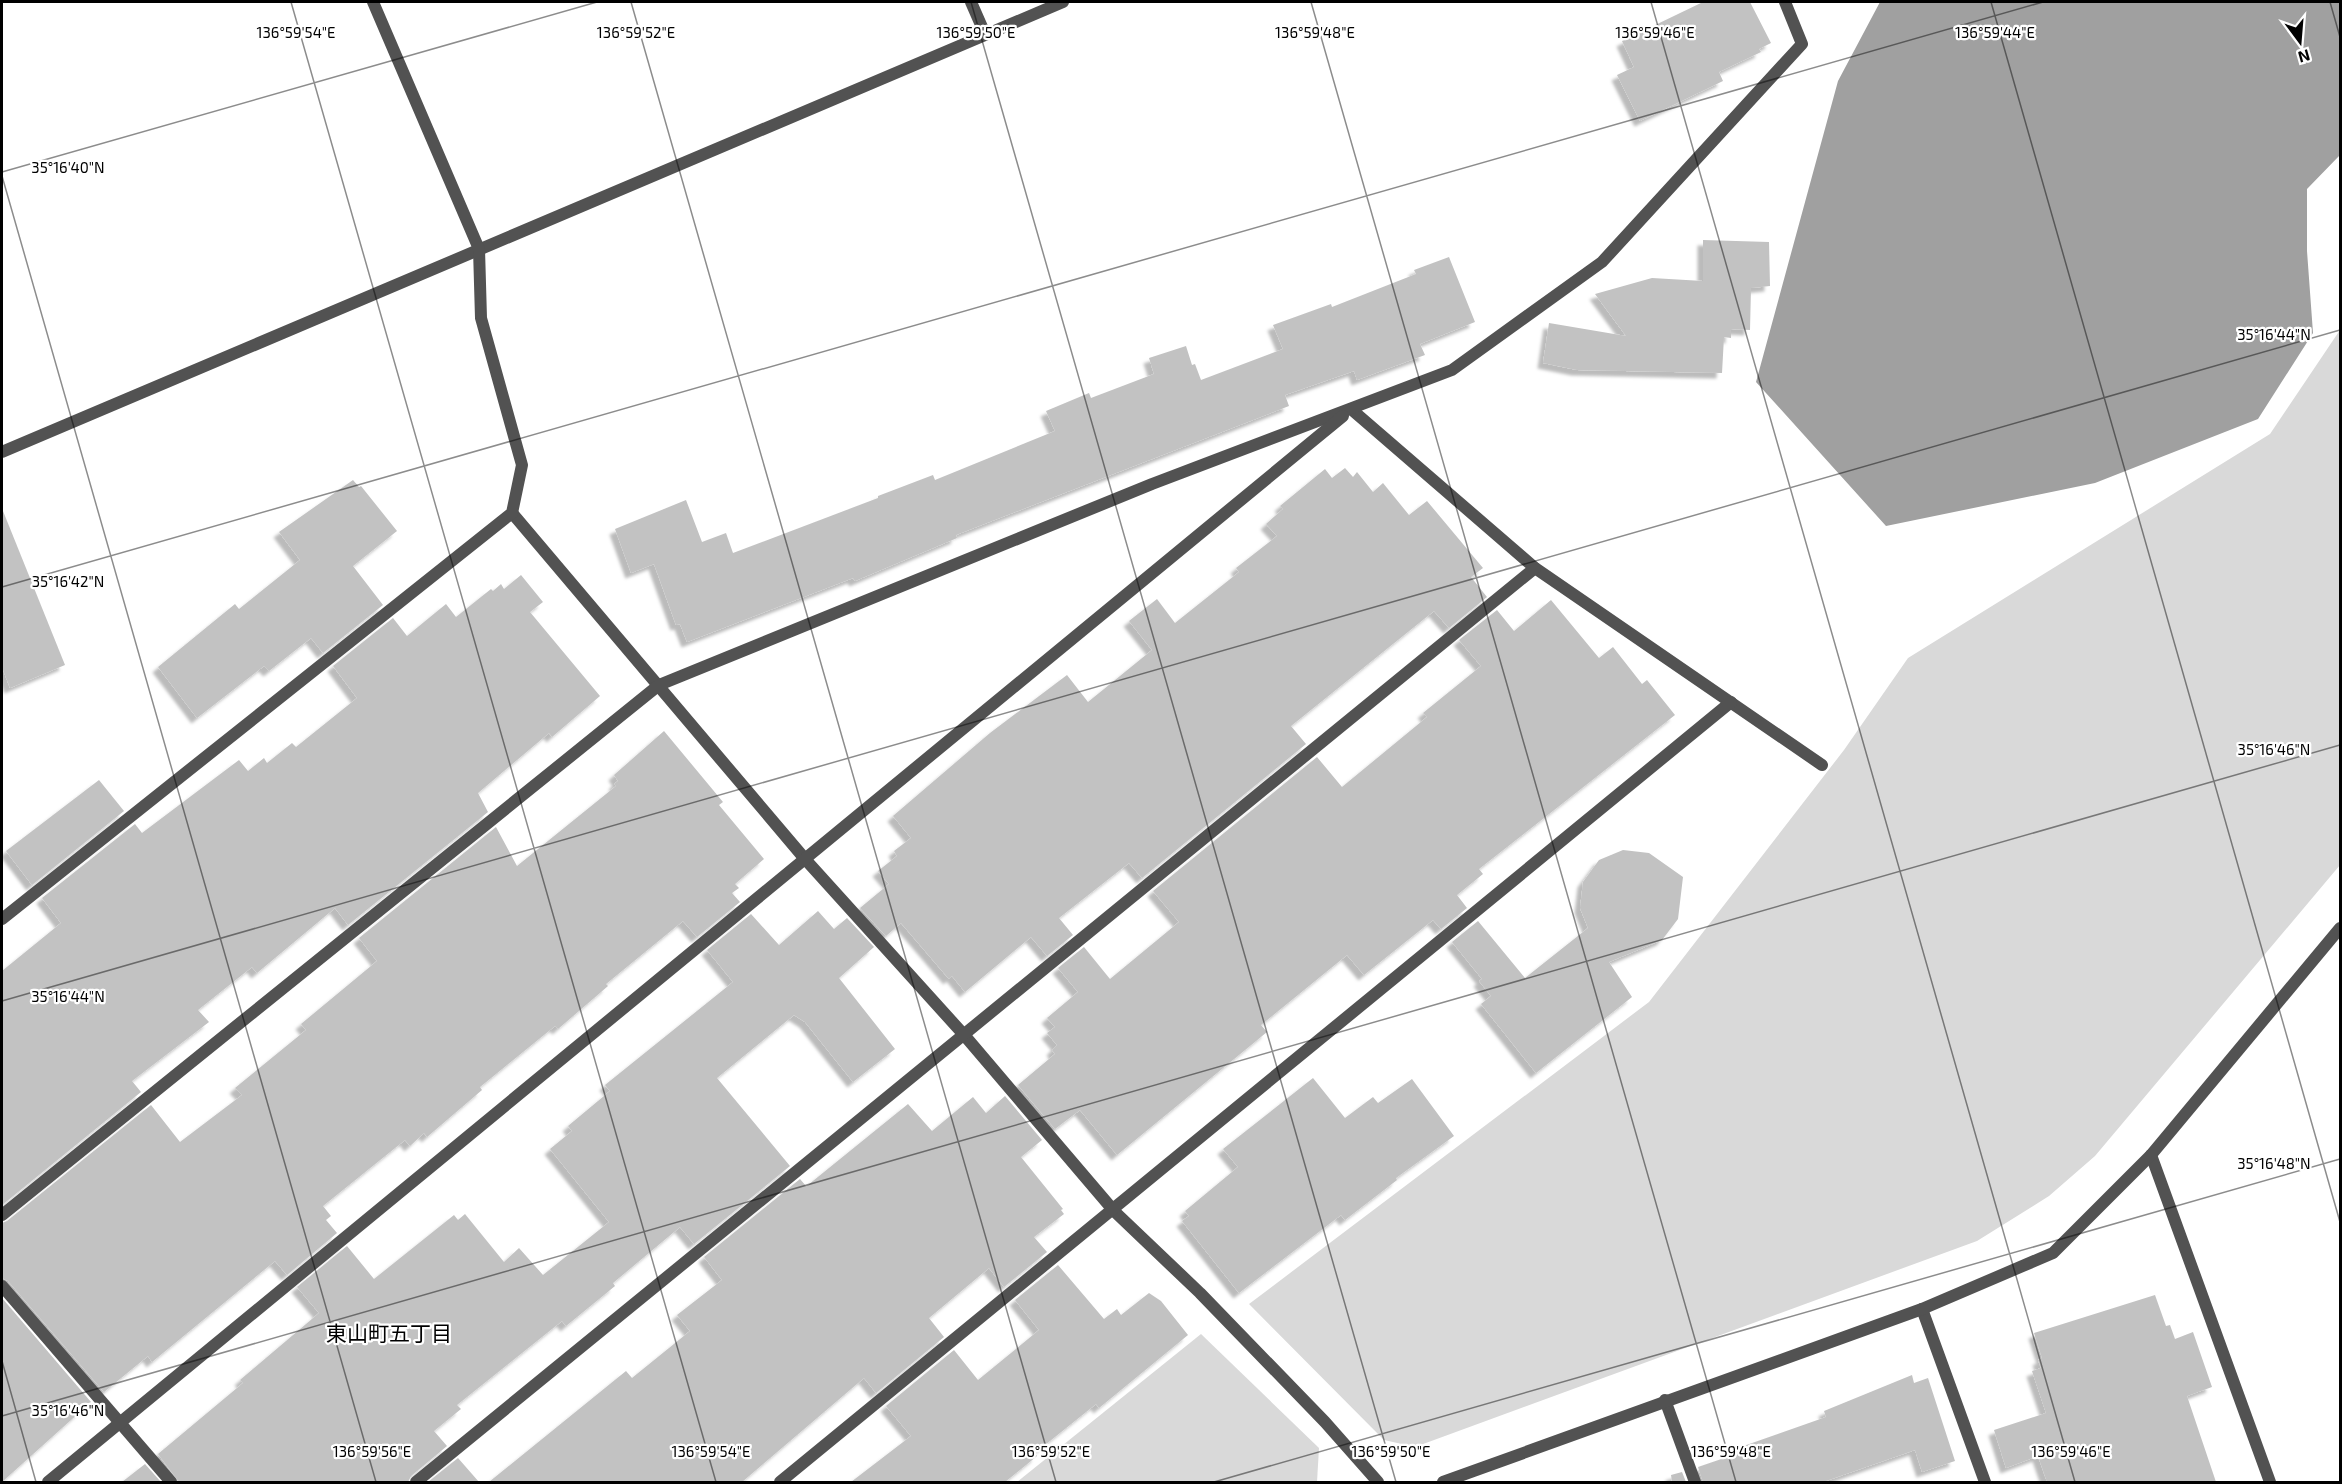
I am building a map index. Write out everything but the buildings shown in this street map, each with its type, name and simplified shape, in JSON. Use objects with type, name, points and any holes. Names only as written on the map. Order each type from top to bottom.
[{"type":"street","points":[[2,919],[512,513],[522,465],[482,318],[479,249],[373,2]]},
{"type":"street","points":[[971,2],[985,34]]},
{"type":"street","points":[[2,452],[1063,2]]},
{"type":"street","points":[[2,1215],[659,685],[1152,484],[1452,370],[1602,262],[1802,44],[1785,2]]},
{"type":"street","points":[[1351,409],[1535,568],[1822,765]]},
{"type":"street","points":[[48,1482],[1351,409]]},
{"type":"street","points":[[512,513],[805,859],[965,1036],[1113,1210],[1200,1293],[1325,1422],[1378,1482]]},
{"type":"street","points":[[416,1482],[965,1036],[1535,568]]},
{"type":"street","points":[[780,1482],[1731,702]]},
{"type":"street","points":[[1443,1482],[1922,1309],[2053,1253],[2151,1155],[2340,928]]},
{"type":"street","points":[[2151,1155],[2270,1482]]},
{"type":"street","points":[[2,1286],[118,1424],[171,1482]]},
{"type":"street","points":[[1922,1309],[1985,1482]]},
{"type":"street","points":[[1665,1400],[1695,1482]]},
{"type":"shaded area","points":[[1880,2],[2340,2],[2340,155],[2307,189],[2307,251],[2313,333],[2258,419],[2095,483],[1886,526],[1756,382],[1838,81]]},
{"type":"shaded area","points":[[2340,330],[2340,865],[2095,1156],[2049,1196],[1977,1241],[1415,1447],[1384,1440],[1249,1304],[1649,1002],[1844,750],[1908,658],[2270,434]]},
{"type":"shaded area","points":[[1201,1334],[1319,1448],[1317,1482],[1017,1482]]},
{"type":"district","name":"東山町五丁目","points":[[389,1332]]}]
